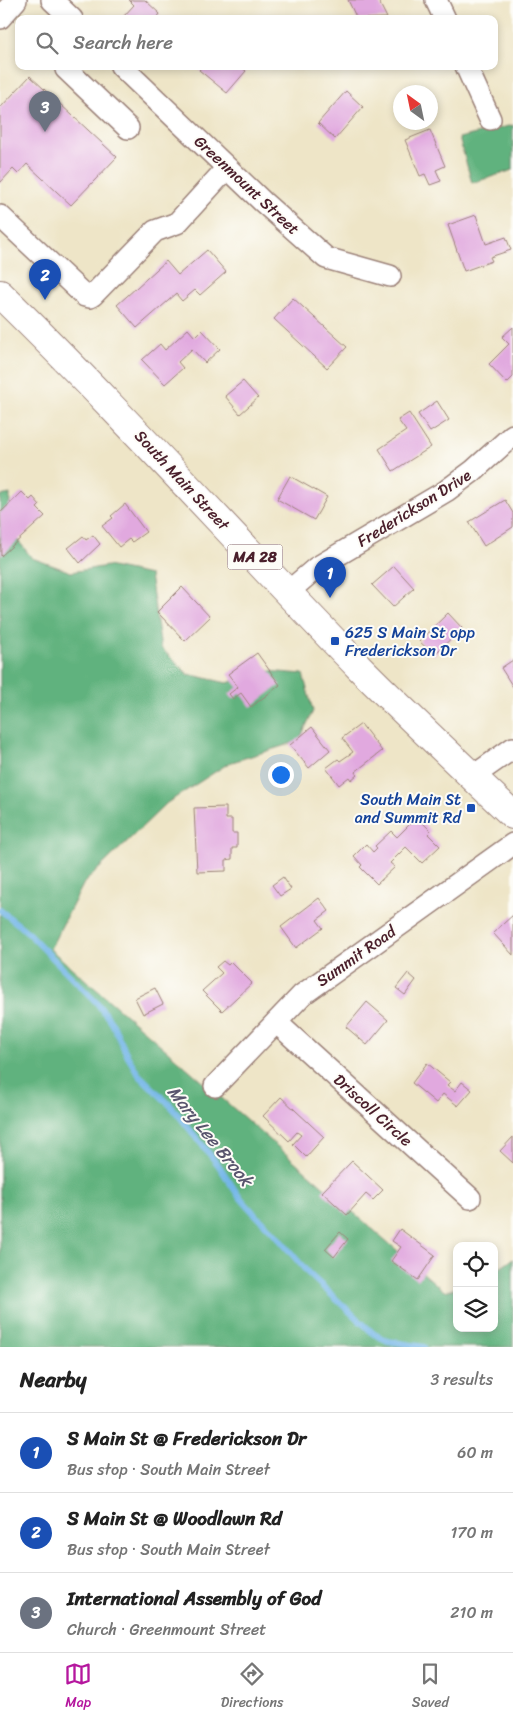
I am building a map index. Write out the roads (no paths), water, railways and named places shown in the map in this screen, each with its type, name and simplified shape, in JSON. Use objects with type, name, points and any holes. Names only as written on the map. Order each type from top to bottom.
[{"type":"main road","name":"South Main Street","points":[[0,294],[97,390],[361,669],[513,815]]},
{"type":"street","points":[[0,18],[16,0]]},
{"type":"street","points":[[52,0],[68,15]]},
{"type":"street","points":[[436,0],[443,15]]},
{"type":"street","points":[[67,70],[128,128]]},
{"type":"street","name":"Greenmount Street","points":[[125,70],[263,202],[326,258],[390,276]]},
{"type":"street","points":[[468,70],[490,119]]},
{"type":"street","points":[[0,216],[85,296],[90,297],[155,231],[177,223],[228,168]]},
{"type":"street","name":"Frederickson Drive","points":[[288,592],[316,568],[446,491],[473,471],[513,435]]},
{"type":"street","points":[[472,777],[513,748]]},
{"type":"street","name":"Summit Road","points":[[215,1086],[302,995],[315,984],[513,844]]},
{"type":"street","name":"Driscoll Circle","points":[[276,1022],[470,1198]]},
{"type":"waterway","name":"Mary Lee Brook","points":[[0,910],[24,929],[97,1003],[112,1023],[139,1075],[171,1106],[219,1166],[238,1195],[309,1274],[374,1334],[388,1341],[424,1347]]},
{"type":"place","name":"International Assembly of God","points":[[45,132]]},
{"type":"place","name":"S Main St @ Woodlawn Rd","points":[[45,300]]},
{"type":"place","name":"S Main St @ Frederickson Dr","points":[[330,598]]},
{"type":"place","name":"625 S Main St opp Frederickson Dr","points":[[335,641]]},
{"type":"place","name":"South Main St and Summit Rd","points":[[471,808]]}]
